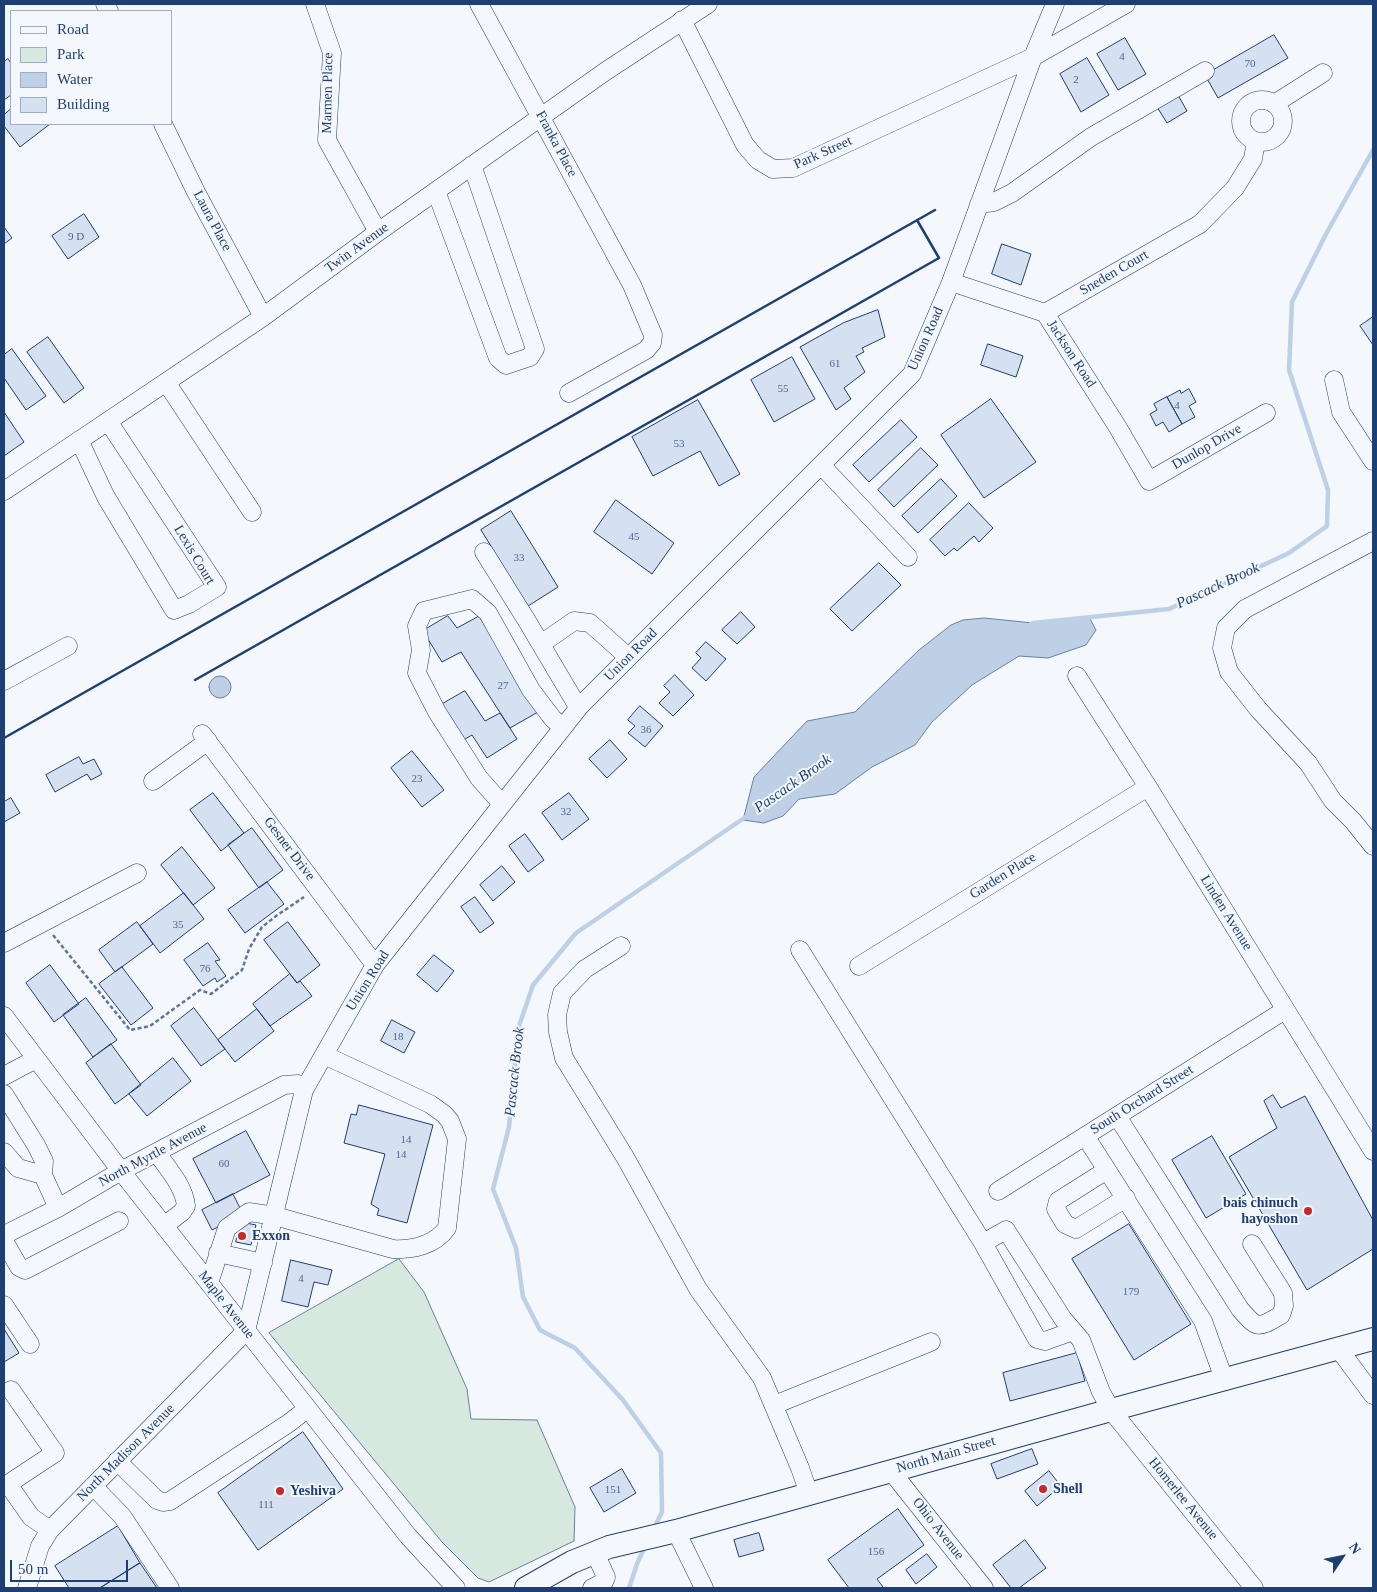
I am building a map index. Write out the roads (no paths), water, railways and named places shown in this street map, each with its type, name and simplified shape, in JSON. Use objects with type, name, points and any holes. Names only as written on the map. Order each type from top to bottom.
[{"type":"main road","name":"North Main Street","points":[[534,1586],[572,1562],[609,1547],[669,1533],[1373,1339]]},
{"type":"street","name":"Marmen Place","points":[[316,4],[332,53],[327,140],[378,232]]},
{"type":"street","name":"Franka Place","points":[[479,4],[632,285],[652,335],[652,343],[646,350],[568,393]]},
{"type":"street","name":"Twin Avenue","points":[[4,491],[263,316],[378,232],[606,71],[708,4]]},
{"type":"street","name":"Union Road","points":[[246,1331],[305,1087],[375,965],[578,707],[912,374],[950,282],[1033,56],[1055,4]]},
{"type":"street","name":"Park Street","points":[[682,20],[745,145],[758,160],[773,169],[793,168],[1033,56],[1126,4]]},
{"type":"street","points":[[979,204],[994,202],[1012,193],[1091,136],[1205,71]]},
{"type":"street","points":[[1274,104],[1323,73]]},
{"type":"street","points":[[1261,100],[1274,104],[1282,114],[1283,120],[1279,132],[1269,140],[1256,141],[1245,132],[1242,126],[1243,112],[1253,102],[1261,100]]},
{"type":"street","name":"Laura Place","points":[[163,125],[196,192],[263,316]]},
{"type":"street","name":"Sneden Court","points":[[1045,313],[1200,224],[1235,188],[1253,159],[1256,141]]},
{"type":"street","points":[[436,191],[498,358],[506,365],[530,357],[535,349],[472,165]]},
{"type":"street","name":"Jackson Road","points":[[950,282],[1045,313],[1117,426],[1149,481]]},
{"type":"street","points":[[1334,380],[1341,412],[1373,461]]},
{"type":"street","points":[[166,382],[252,512]]},
{"type":"street","name":"Dunlop Drive","points":[[1149,481],[1266,414]]},
{"type":"street","name":"Lexis Court","points":[[79,440],[106,497],[174,610],[189,604],[216,587],[108,421]]},
{"type":"street","points":[[821,465],[908,557]]},
{"type":"street","points":[[1373,541],[1245,609],[1226,628],[1222,648],[1229,672],[1258,709],[1308,763],[1333,801],[1354,822],[1373,846]]},
{"type":"street","points":[[484,552],[578,707]]},
{"type":"street","points":[[502,804],[479,778],[437,712],[417,672],[421,650],[417,626],[424,611],[472,599],[488,613],[531,690],[553,719],[563,727]]},
{"type":"street","points":[[541,644],[574,621],[590,623],[628,657]]},
{"type":"street","points":[[4,681],[68,646]]},
{"type":"street","name":"Linden Avenue","points":[[1077,676],[1148,787],[1373,1151]]},
{"type":"street","name":"Gesner Drive","points":[[153,781],[205,738],[375,965]]},
{"type":"street","name":"Garden Place","points":[[859,966],[1148,787]]},
{"type":"street","points":[[4,943],[137,873]]},
{"type":"street","points":[[621,946],[585,969],[562,993],[557,1015],[558,1032],[564,1058],[625,1157],[698,1288],[762,1378],[809,1494]]},
{"type":"street","points":[[800,950],[983,1243],[1036,1339],[1046,1341],[1073,1331]]},
{"type":"street","name":"South Orchard Street","points":[[998,1191],[1285,1010]]},
{"type":"street","name":"Maple Avenue","points":[[4,1016],[121,1171],[246,1331],[408,1536],[456,1588]]},
{"type":"street","points":[[209,1283],[227,1228],[249,1212],[275,1216],[393,1249],[408,1250],[423,1246],[441,1237],[447,1228],[457,1139],[450,1121],[430,1104],[324,1056]]},
{"type":"street","points":[[4,1076],[36,1059]]},
{"type":"street","name":"North Myrtle Avenue","points":[[4,1236],[58,1208],[121,1171],[284,1085],[298,1084],[305,1087]]},
{"type":"street","points":[[4,1094],[44,1161],[43,1175],[58,1208]]},
{"type":"street","points":[[1117,1116],[1240,1309],[1252,1324],[1262,1326],[1281,1315],[1284,1306],[1283,1293],[1252,1244]]},
{"type":"street","points":[[1085,1136],[1203,1321],[1224,1379]]},
{"type":"street","points":[[4,1152],[18,1168],[43,1175]]},
{"type":"street","points":[[157,1153],[176,1180],[185,1197],[186,1206],[182,1212],[164,1226]]},
{"type":"street","points":[[1107,1170],[1058,1201],[1056,1209],[1065,1224],[1076,1229],[1126,1198]]},
{"type":"street","points":[[4,1241],[19,1267],[25,1270],[119,1221]]},
{"type":"street","name":"Homerlee Avenue","points":[[983,1243],[1006,1230],[1064,1320],[1081,1340],[1101,1392],[1111,1410],[1254,1588]]},
{"type":"street","points":[[218,1253],[263,1264]]},
{"type":"street","points":[[4,1305],[30,1344]]},
{"type":"street","name":"North Madison Avenue","points":[[27,1588],[40,1546],[50,1530],[246,1331]]},
{"type":"street","points":[[774,1405],[931,1342]]},
{"type":"street","points":[[1338,1348],[1373,1395]]},
{"type":"street","points":[[11,1390],[55,1453],[6,1484],[31,1517],[50,1530]]},
{"type":"street","points":[[117,1462],[157,1500],[163,1502],[170,1501],[308,1409]]},
{"type":"street","name":"Ohio Avenue","points":[[891,1471],[984,1588]]},
{"type":"street","points":[[93,1486],[122,1516],[170,1588]]},
{"type":"street","points":[[669,1533],[704,1588]]},
{"type":"street","points":[[592,1588],[604,1582],[606,1577],[595,1553]]},
{"type":"water","points":[[1089,617],[1096,630],[1086,645],[1048,658],[1019,656],[972,685],[932,722],[915,745],[872,767],[835,794],[799,799],[783,816],[764,823],[743,820],[754,777],[807,721],[855,712],[919,650],[951,625],[963,620],[984,618],[1033,623]]},
{"type":"water","points":[[220,676],[228,679],[231,687],[228,695],[220,698],[212,695],[209,687],[212,679]]},
{"type":"waterway","name":"Pascack Brook","points":[[1028,626],[1033,623],[1169,609],[1289,553],[1327,526],[1328,490],[1289,370],[1292,302],[1326,234],[1373,150]]},
{"type":"waterway","name":"Pascack Brook","points":[[654,1528],[662,1512],[661,1453],[623,1400],[575,1348],[540,1330],[523,1297],[516,1248],[493,1189],[509,1127],[518,1029],[533,985],[576,933],[747,816]]},
{"type":"waterway","name":"Pascack Brook","points":[[629,1588],[645,1546]]},
{"type":"place","name":"bais chinuch hayoshon","points":[[1308,1211]]},
{"type":"place","name":"Exxon","points":[[242,1236]]},
{"type":"place","name":"Shell","points":[[1043,1489]]},
{"type":"place","name":"Yeshiva","points":[[280,1491]]}]
